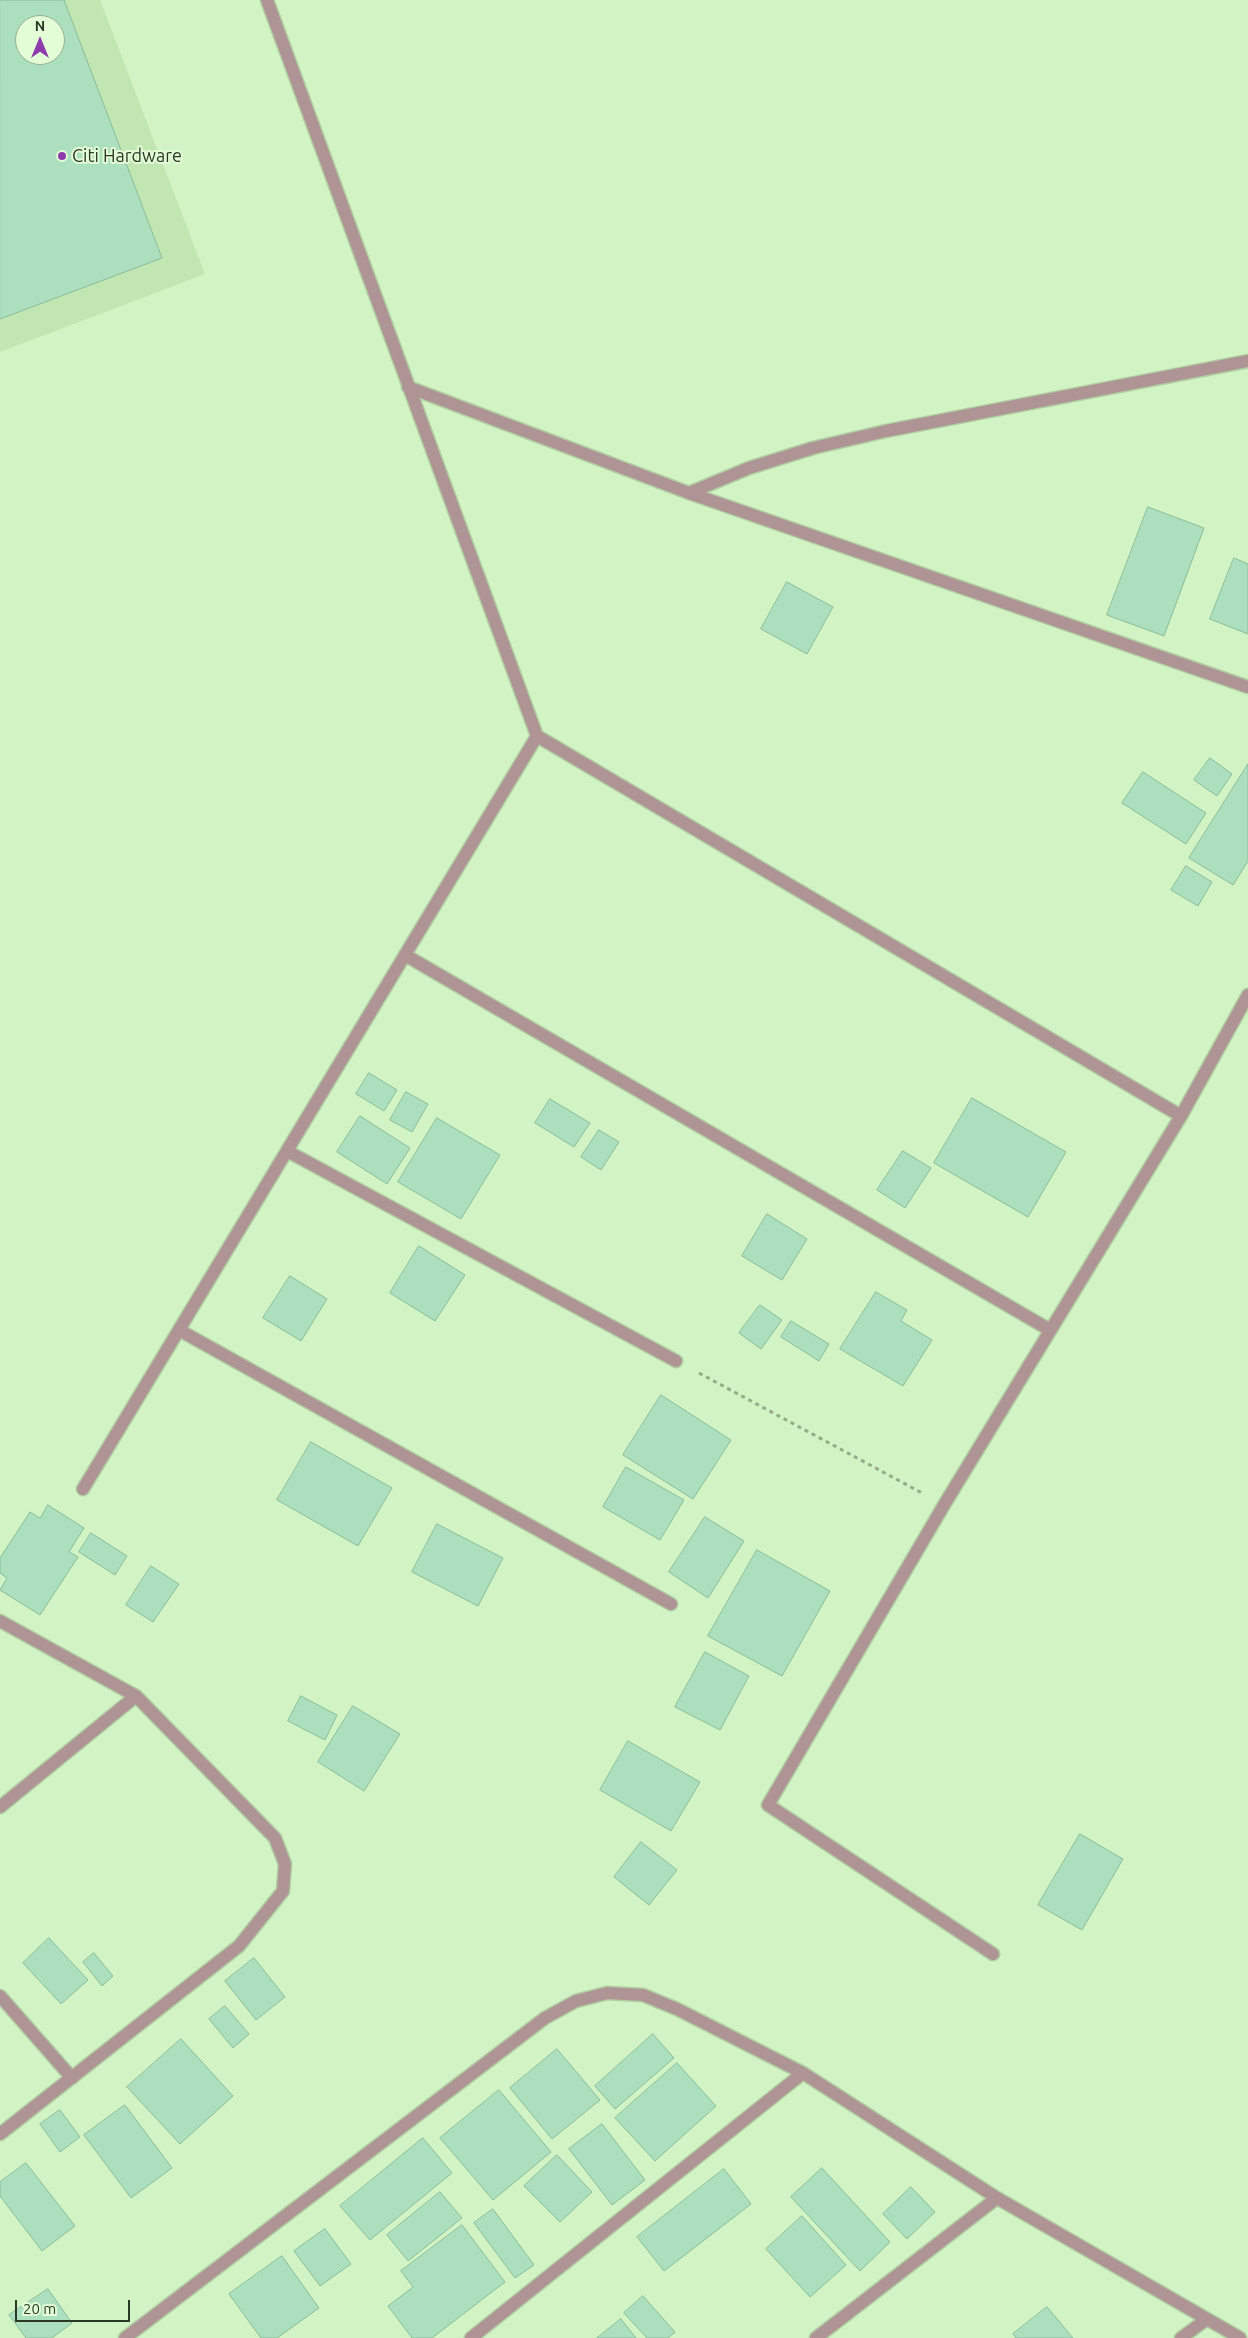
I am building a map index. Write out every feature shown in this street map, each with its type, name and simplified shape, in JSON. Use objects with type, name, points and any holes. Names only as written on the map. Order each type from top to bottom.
[{"type":"street","points":[[267,0],[537,736],[1181,1116]]},
{"type":"street","points":[[689,493],[749,468],[840,441],[1248,361]]},
{"type":"street","points":[[408,387],[689,493],[1248,687]]},
{"type":"street","points":[[83,1489],[537,736]]},
{"type":"street","points":[[405,955],[1050,1330]]},
{"type":"street","points":[[993,1954],[768,1805],[944,1505],[1181,1116],[1248,995]]},
{"type":"street","points":[[287,1151],[676,1360]]},
{"type":"street","points":[[179,1330],[671,1604]]},
{"type":"street","points":[[0,1622],[136,1696],[275,1838],[285,1864],[283,1891],[239,1946],[0,2134]]},
{"type":"street","points":[[0,1807],[136,1696]]},
{"type":"street","points":[[125,2338],[545,2018],[576,2001],[607,1993],[643,1995],[677,2009],[802,2074],[997,2198],[1240,2338]]},
{"type":"street","points":[[0,1996],[72,2078]]},
{"type":"street","points":[[472,2338],[802,2074]]},
{"type":"street","points":[[816,2338],[997,2198]]},
{"type":"street","points":[[1181,2338],[1207,2319]]},
{"type":"path","points":[[676,1360],[944,1505]]},
{"type":"shaded area","name":"Citi Hardware","points":[[0,0],[100,0],[205,274],[0,352]]},
{"type":"building","name":"Citi Hardware","points":[[0,0],[64,0],[162,258],[0,319]]},
{"type":"building","points":[[1148,507],[1204,528],[1164,636],[1107,615]]},
{"type":"building","points":[[1234,558],[1248,564],[1248,634],[1210,619]]},
{"type":"building","points":[[787,582],[833,607],[807,654],[761,629]]},
{"type":"building","points":[[1210,758],[1232,774],[1217,796],[1194,780]]},
{"type":"building","points":[[1248,764],[1248,861],[1233,885],[1189,858]]},
{"type":"building","points":[[1143,772],[1206,813],[1186,844],[1122,803]]},
{"type":"building","points":[[1186,866],[1212,882],[1198,906],[1171,890]]},
{"type":"building","points":[[369,1073],[397,1090],[384,1111],[356,1094]]},
{"type":"building","points":[[406,1092],[428,1104],[412,1132],[390,1120]]},
{"type":"building","points":[[972,1098],[1066,1152],[1028,1217],[934,1163]]},
{"type":"building","points":[[550,1099],[590,1123],[574,1147],[535,1123]]},
{"type":"building","points":[[360,1116],[410,1148],[387,1184],[337,1152]]},
{"type":"building","points":[[437,1118],[500,1155],[461,1219],[398,1182]]},
{"type":"building","points":[[599,1130],[619,1142],[601,1170],[581,1157]]},
{"type":"building","points":[[903,1151],[931,1168],[905,1208],[877,1190]]},
{"type":"building","points":[[767,1214],[807,1239],[782,1280],[742,1256]]},
{"type":"building","points":[[419,1246],[465,1275],[435,1321],[390,1293]]},
{"type":"building","points":[[290,1276],[327,1299],[301,1341],[263,1318]]},
{"type":"building","points":[[876,1292],[907,1310],[901,1321],[932,1340],[903,1386],[840,1349]]},
{"type":"building","points":[[760,1305],[782,1320],[761,1349],[739,1333]]},
{"type":"building","points":[[791,1321],[829,1344],[819,1361],[781,1337]]},
{"type":"building","points":[[661,1395],[731,1440],[693,1499],[623,1455]]},
{"type":"building","points":[[311,1442],[392,1488],[358,1546],[277,1500]]},
{"type":"building","points":[[626,1467],[684,1500],[660,1540],[603,1507]]},
{"type":"building","points":[[48,1505],[84,1528],[69,1552],[78,1557],[40,1615],[0,1590],[7,1578],[0,1573],[0,1558],[30,1512],[40,1518]]},
{"type":"building","points":[[705,1517],[744,1541],[708,1598],[669,1572]]},
{"type":"building","points":[[437,1524],[503,1558],[478,1606],[412,1572]]},
{"type":"building","points":[[91,1533],[127,1556],[115,1575],[79,1552]]},
{"type":"building","points":[[757,1550],[830,1591],[782,1676],[708,1636]]},
{"type":"building","points":[[151,1566],[179,1584],[153,1622],[126,1605]]},
{"type":"building","points":[[705,1652],[749,1676],[720,1730],[675,1707]]},
{"type":"building","points":[[301,1696],[337,1715],[325,1740],[288,1721]]},
{"type":"building","points":[[353,1706],[400,1734],[364,1791],[318,1762]]},
{"type":"building","points":[[628,1741],[700,1782],[671,1831],[600,1790]]},
{"type":"building","points":[[1080,1834],[1123,1859],[1082,1930],[1038,1905]]},
{"type":"building","points":[[641,1842],[677,1870],[649,1905],[614,1877]]},
{"type":"building","points":[[49,1938],[88,1980],[61,2004],[23,1963]]},
{"type":"building","points":[[94,1953],[113,1976],[102,1986],[83,1962]]},
{"type":"building","points":[[254,1958],[285,1997],[256,2020],[225,1981]]},
{"type":"building","points":[[225,2006],[249,2034],[233,2048],[209,2019]]},
{"type":"building","points":[[653,2034],[674,2058],[615,2109],[595,2086]]},
{"type":"building","points":[[181,2039],[233,2096],[180,2144],[127,2087]]},
{"type":"building","points":[[557,2049],[600,2100],[552,2139],[510,2088]]},
{"type":"building","points":[[677,2063],[716,2106],[655,2161],[615,2118]]},
{"type":"building","points":[[499,2090],[551,2152],[493,2200],[440,2138]]},
{"type":"building","points":[[125,2105],[172,2168],[131,2198],[84,2135]]},
{"type":"building","points":[[60,2110],[80,2137],[60,2152],[40,2124]]},
{"type":"building","points":[[602,2124],[645,2180],[612,2205],[569,2149]]},
{"type":"building","points":[[423,2138],[452,2173],[370,2240],[340,2206]]},
{"type":"building","points":[[557,2155],[592,2192],[560,2222],[524,2186]]},
{"type":"building","points":[[26,2163],[75,2226],[42,2251],[0,2196],[0,2182]]},
{"type":"building","points":[[822,2168],[890,2242],[860,2271],[791,2197]]},
{"type":"building","points":[[724,2169],[751,2204],[664,2271],[637,2237]]},
{"type":"building","points":[[911,2187],[935,2212],[907,2239],[883,2214]]},
{"type":"building","points":[[440,2192],[462,2218],[408,2261],[387,2235]]},
{"type":"building","points":[[493,2209],[534,2265],[515,2278],[474,2223]]},
{"type":"building","points":[[802,2216],[846,2265],[810,2297],[766,2249]]},
{"type":"building","points":[[462,2225],[505,2282],[432,2338],[412,2338],[388,2306],[413,2287],[401,2271]]},
{"type":"building","points":[[325,2229],[351,2264],[320,2286],[294,2251]]},
{"type":"building","points":[[282,2256],[319,2308],[277,2338],[261,2338],[229,2294]]},
{"type":"building","points":[[48,2289],[72,2323],[52,2338],[26,2338],[9,2315]]},
{"type":"building","points":[[643,2296],[675,2332],[668,2338],[647,2338],[624,2313]]},
{"type":"building","points":[[1047,2307],[1073,2338],[1016,2338],[1013,2334]]},
{"type":"building","points":[[621,2319],[636,2338],[597,2338]]},
{"type":"place","name":"Citi Hardware","points":[[62,156]]}]
